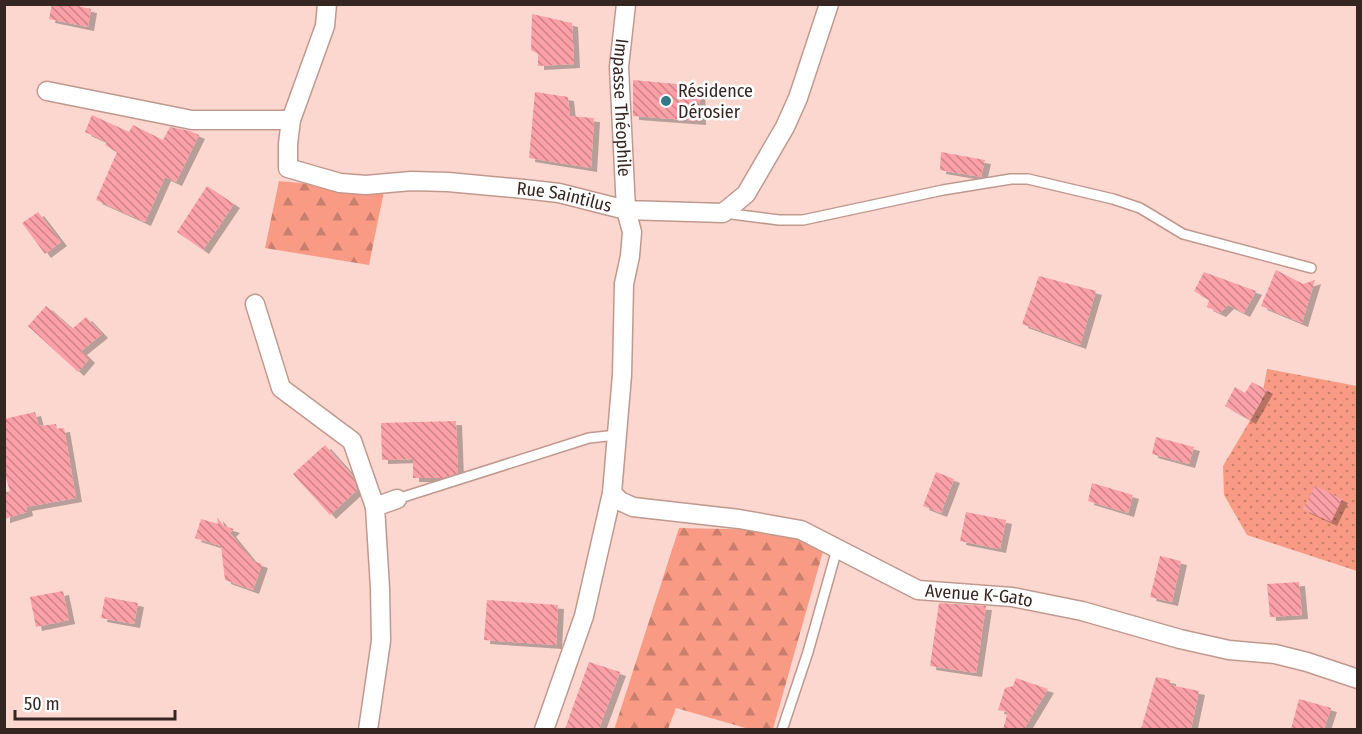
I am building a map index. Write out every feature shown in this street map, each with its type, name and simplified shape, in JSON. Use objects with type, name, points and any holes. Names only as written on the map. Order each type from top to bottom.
[{"type":"street","name":"Rue Saintilus","points":[[327,4],[325,26],[291,120],[288,168],[340,183],[366,185],[420,182],[559,193],[626,210],[632,232],[624,284],[622,375],[612,493],[584,616],[544,729]]},
{"type":"street","name":"Impasse Théophile","points":[[626,4],[619,67],[626,210]]},
{"type":"street","points":[[626,210],[723,213],[746,194],[785,127],[798,98],[829,4]]},
{"type":"street","points":[[47,91],[192,120],[291,120]]},
{"type":"street","points":[[255,304],[281,388],[352,441],[375,507],[381,641],[368,729]]},
{"type":"street","name":"Avenue K-Gato","points":[[612,493],[620,501],[633,507],[739,519],[801,530],[918,590],[1012,597],[1082,611],[1180,639],[1229,650],[1275,654],[1358,679]]},
{"type":"street","points":[[375,507],[397,499]]},
{"type":"lane","points":[[723,213],[779,220],[803,220],[944,190],[1011,179],[1028,179],[1113,199],[1140,208],[1183,234],[1311,268]]},
{"type":"lane","points":[[397,499],[589,438],[617,435]]},
{"type":"lane","points":[[782,729],[808,652],[837,549]]},
{"type":"green space","points":[[279,181],[384,191],[369,265],[265,248]]},
{"type":"green space","points":[[1267,369],[1357,386],[1357,571],[1247,535],[1224,495],[1223,466],[1261,402]]},
{"type":"green space","points":[[679,528],[783,530],[824,548],[773,729],[749,729],[676,708],[668,729],[614,730]]},
{"type":"building","points":[[52,4],[69,4],[91,9],[88,27],[49,19]]},
{"type":"building","points":[[532,14],[572,23],[574,64],[538,66],[538,54],[531,50]]},
{"type":"building","name":"Résidence Dérosier","points":[[633,80],[699,86],[700,121],[633,116]]},
{"type":"building","points":[[535,92],[568,97],[570,116],[594,118],[591,168],[529,158]]},
{"type":"building","points":[[92,115],[129,132],[133,125],[163,140],[170,127],[199,135],[176,182],[165,177],[145,222],[96,200],[117,152],[105,145],[107,142],[85,132]]},
{"type":"building","points":[[941,152],[985,160],[981,177],[940,170]]},
{"type":"building","points":[[207,186],[234,204],[203,250],[177,232]]},
{"type":"building","points":[[38,212],[61,242],[45,254],[22,223]]},
{"type":"building","points":[[1276,270],[1303,284],[1315,280],[1302,323],[1261,306]]},
{"type":"building","points":[[1204,272],[1256,291],[1244,313],[1228,305],[1220,313],[1207,307],[1209,300],[1194,291]]},
{"type":"building","points":[[1039,276],[1096,291],[1080,345],[1022,324]]},
{"type":"building","points":[[46,306],[72,329],[86,317],[102,334],[81,351],[89,359],[78,372],[28,326]]},
{"type":"building","points":[[1252,382],[1267,390],[1250,420],[1225,406],[1235,387],[1245,393]]},
{"type":"building","points":[[35,412],[39,426],[56,424],[57,429],[64,428],[76,498],[26,507],[27,512],[4,519],[4,493],[10,491],[4,471],[4,419]]},
{"type":"building","points":[[456,421],[458,473],[442,478],[413,478],[413,459],[382,460],[381,423]]},
{"type":"building","points":[[1156,437],[1194,447],[1189,464],[1152,454]]},
{"type":"building","points":[[325,445],[352,475],[357,490],[330,515],[293,474]]},
{"type":"building","points":[[936,472],[954,479],[941,513],[923,506]]},
{"type":"building","points":[[1092,483],[1133,495],[1128,513],[1088,501]]},
{"type":"building","points":[[1315,486],[1342,499],[1331,522],[1303,509]]},
{"type":"building","points":[[966,512],[1006,520],[1000,549],[960,541]]},
{"type":"building","points":[[217,517],[224,526],[234,529],[230,533],[253,561],[262,564],[253,590],[225,580],[221,546],[195,538],[201,519],[218,524]]},
{"type":"building","points":[[1160,556],[1181,561],[1172,602],[1150,597]]},
{"type":"building","points":[[1299,582],[1302,615],[1270,617],[1267,584]]},
{"type":"building","points":[[63,591],[69,620],[36,627],[30,597]]},
{"type":"building","points":[[105,597],[138,603],[134,624],[101,618]]},
{"type":"building","points":[[487,600],[558,605],[556,645],[484,640]]},
{"type":"building","points":[[939,603],[986,606],[976,673],[930,666]]},
{"type":"building","points":[[589,662],[620,672],[599,729],[565,729]]},
{"type":"building","points":[[1156,677],[1170,680],[1170,685],[1199,691],[1191,729],[1141,729]]},
{"type":"building","points":[[1016,678],[1048,689],[1024,729],[1003,729],[1008,712],[998,710],[1005,688],[1013,686]]},
{"type":"building","points":[[1299,699],[1331,708],[1324,729],[1291,729]]},
{"type":"place","name":"Résidence Dérosier","points":[[666,101]]}]
